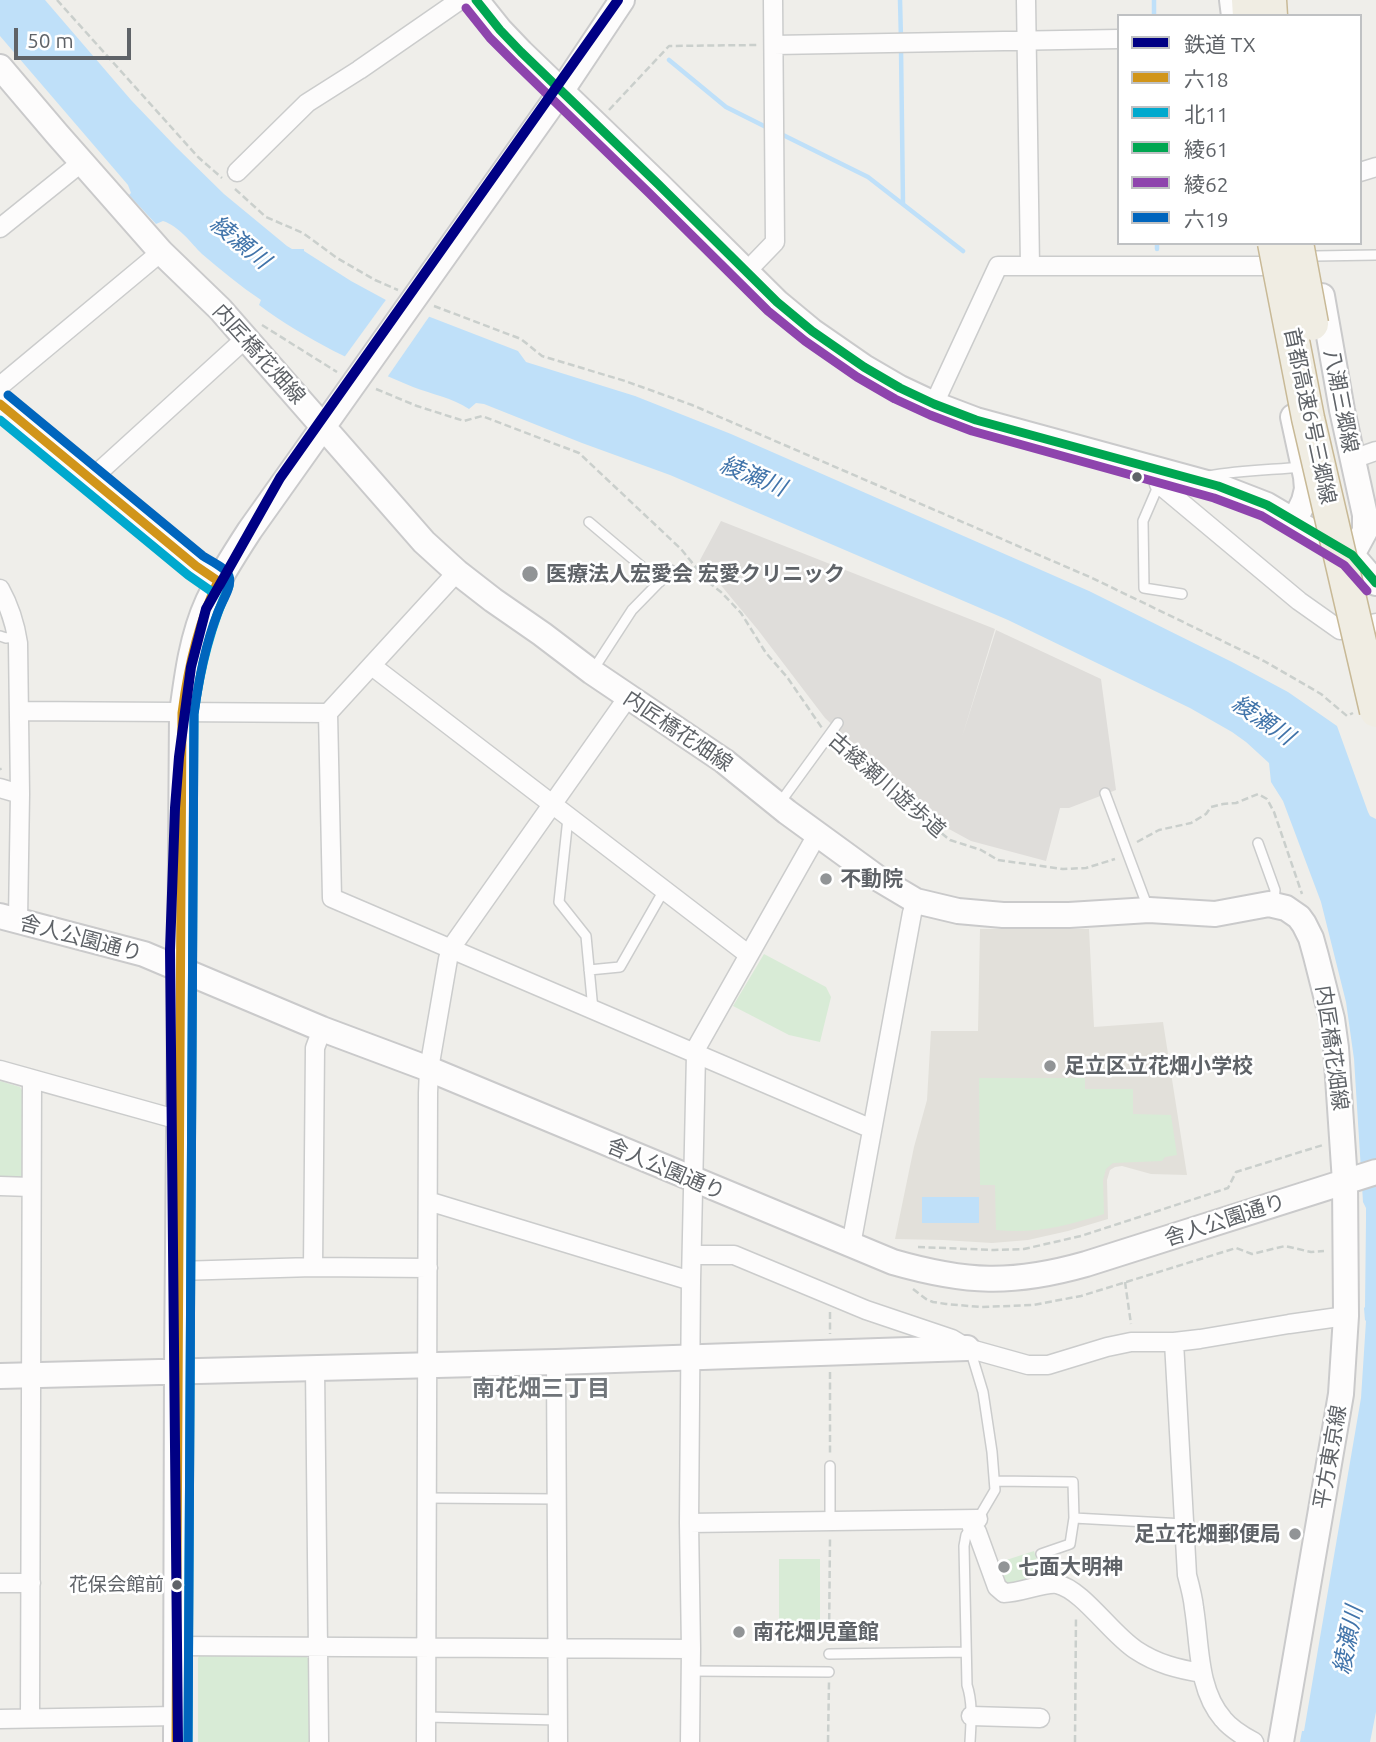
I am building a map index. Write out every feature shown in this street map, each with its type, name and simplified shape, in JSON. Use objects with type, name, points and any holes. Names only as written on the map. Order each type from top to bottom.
[{"type":"highway","name":"首都高速6号三郷線","points":[[1308,248],[1328,410],[1376,625]]},
{"type":"highway","name":"首都高速6号三郷線","points":[[1267,251],[1308,418],[1365,711]]},
{"type":"main road","points":[[476,0],[499,30],[777,302],[811,331],[864,367],[900,388],[976,420],[1159,477],[1193,479],[1267,505],[1352,555],[1376,583]]},
{"type":"main road","points":[[176,1742],[182,713],[187,677],[200,624],[218,581],[250,530],[324,427],[368,380],[414,298],[562,90],[622,0]]},
{"type":"main road","name":"内匠橋花畑線","points":[[0,67],[162,252],[220,309],[253,331],[324,427],[424,542],[457,572],[592,672],[724,761],[878,879],[916,901],[958,911],[1003,915],[1069,915],[1149,909],[1215,914],[1259,905],[1283,908],[1304,924],[1311,938],[1332,1019],[1341,1108],[1360,1177]]},
{"type":"main road","name":"八潮三郷線","points":[[1308,248],[1330,346],[1364,455],[1366,531],[1352,555]]},
{"type":"main road","points":[[1267,251],[1280,354],[1307,489],[1295,520]]},
{"type":"main road","points":[[1280,354],[1330,346]]},
{"type":"main road","points":[[1290,401],[1340,517],[1352,555]]},
{"type":"main road","points":[[0,404],[195,566],[218,581]]},
{"type":"main road","name":"舎人公園通り","points":[[9,918],[144,954],[893,1262],[947,1276],[997,1279],[1052,1273],[1360,1177]]},
{"type":"main road","name":"平方東京線","points":[[1281,1742],[1341,1394],[1360,1177]]},
{"type":"main road","points":[[0,1376],[970,1349]]},
{"type":"street","points":[[237,172],[307,103],[460,0]]},
{"type":"street","points":[[747,271],[775,242],[773,0]]},
{"type":"street","points":[[1026,0],[1030,266]]},
{"type":"street","points":[[774,45],[1117,39]]},
{"type":"street","points":[[0,228],[82,162]]},
{"type":"street","points":[[934,404],[999,266],[1267,251]]},
{"type":"street","points":[[0,386],[162,252]]},
{"type":"street","points":[[90,480],[253,331]]},
{"type":"street","points":[[1159,477],[1299,601],[1340,630],[1376,625]]},
{"type":"street","points":[[457,572],[328,713],[332,898],[872,1129]]},
{"type":"street","points":[[0,589],[16,624],[9,636],[20,711],[20,794],[9,918]]},
{"type":"street","points":[[372,666],[749,955]]},
{"type":"street","points":[[426,1742],[429,1069],[448,959],[451,948],[628,697]]},
{"type":"street","points":[[20,711],[328,713]]},
{"type":"street","points":[[0,775],[20,794]]},
{"type":"street","points":[[690,1742],[691,1281],[696,1054],[698,1045],[818,833]]},
{"type":"street","points":[[851,1245],[916,901]]},
{"type":"street","points":[[313,1267],[315,1048],[322,1029]]},
{"type":"street","points":[[0,1070],[179,1120]]},
{"type":"street","points":[[30,1718],[32,1079]]},
{"type":"street","points":[[0,1186],[31,1186]]},
{"type":"street","points":[[428,1201],[691,1281]]},
{"type":"street","points":[[692,1255],[734,1255],[866,1310],[951,1339],[970,1349],[1028,1365],[1048,1365],[1131,1342],[1174,1342],[1346,1316]]},
{"type":"street","points":[[178,1271],[313,1267],[428,1268]]},
{"type":"street","points":[[1174,1342],[1187,1575],[1194,1606],[1202,1673],[1211,1699],[1222,1718],[1234,1730],[1254,1742]]},
{"type":"street","points":[[556,1362],[558,1742]]},
{"type":"street","points":[[315,1368],[319,1742]]},
{"type":"street","points":[[690,1523],[830,1521],[975,1524],[997,1587],[1004,1593],[1056,1584],[1076,1593],[1102,1621],[1136,1650],[1170,1667],[1202,1673]]},
{"type":"street","points":[[0,1583],[31,1583]]},
{"type":"street","points":[[176,1646],[691,1649]]},
{"type":"street","points":[[0,1718],[176,1716]]},
{"type":"street","points":[[971,1716],[1040,1718]]},
{"type":"lane","points":[[1308,248],[1376,255]]},
{"type":"lane","points":[[1193,479],[1236,471],[1303,467]]},
{"type":"lane","points":[[1159,477],[1143,521],[1144,588],[1182,594]]},
{"type":"lane","points":[[589,522],[660,582]]},
{"type":"lane","points":[[592,672],[632,610],[671,570]]},
{"type":"lane","points":[[1365,711],[1376,697]]},
{"type":"lane","points":[[778,805],[838,723]]},
{"type":"lane","points":[[1105,793],[1149,909]]},
{"type":"lane","points":[[568,818],[559,902],[586,936],[593,1010]]},
{"type":"lane","points":[[1258,843],[1283,908]]},
{"type":"lane","points":[[589,970],[620,967],[664,890]]},
{"type":"lane","points":[[970,1349],[983,1392],[995,1481],[995,1490],[966,1535],[964,1546],[971,1742]]},
{"type":"lane","points":[[830,1466],[830,1521]]},
{"type":"lane","points":[[995,1481],[1073,1482],[1074,1518],[1070,1544],[1041,1554]]},
{"type":"lane","points":[[427,1498],[556,1499]]},
{"type":"lane","points":[[1074,1518],[1184,1524]]},
{"type":"lane","points":[[829,1654],[966,1651]]},
{"type":"lane","points":[[691,1671],[829,1672]]},
{"type":"lane","points":[[426,1717],[558,1720]]},
{"type":"path","points":[[57,0],[198,157],[266,217],[303,233],[337,258],[375,280],[521,339],[542,356],[692,405],[1092,578],[1264,661],[1321,694],[1347,716],[1365,711]]},
{"type":"path","points":[[596,123],[668,46],[774,45]]},
{"type":"path","points":[[253,331],[337,372]]},
{"type":"path","name":"古綾瀬川遊歩道","points":[[368,380],[417,406],[464,421],[482,416],[579,453],[681,549],[707,581],[741,613],[766,653],[830,736],[870,769],[895,796],[950,841],[981,850],[998,860],[1041,867],[1086,868],[1123,856],[1138,841],[1159,830],[1191,823],[1206,814],[1211,807],[1236,803],[1258,794],[1267,799],[1274,812],[1302,895],[1283,908]]},
{"type":"path","points":[[916,1247],[1024,1249],[1057,1242],[1228,1188],[1236,1172],[1329,1143]]},
{"type":"path","points":[[907,1282],[919,1295],[933,1302],[1013,1307],[1081,1296],[1236,1248],[1252,1254],[1285,1246],[1311,1252],[1335,1251]]},
{"type":"path","points":[[1125,1282],[1132,1327],[1131,1342]]},
{"type":"path","points":[[830,1294],[830,1466]]},
{"type":"path","points":[[829,1654],[830,1521]]},
{"type":"path","points":[[1075,1742],[1076,1593]]},
{"type":"path","points":[[828,1742],[829,1672]]},
{"type":"shaded area","points":[[721,521],[995,629],[962,737],[996,630],[1101,679],[1116,790],[1069,808],[1060,808],[1046,861],[971,841],[936,822],[825,718],[700,560]]},
{"type":"shaded area","name":"足立区立花畑小学校","points":[[980,929],[1089,929],[1094,1027],[1163,1022],[1187,1175],[1151,1174],[1122,1166],[1115,1167],[1110,1170],[1107,1180],[1108,1219],[1028,1240],[992,1243],[895,1239],[914,1147],[927,1100],[931,1031],[978,1031]]},
{"type":"green space","points":[[764,954],[826,987],[831,997],[820,1042],[789,1035],[733,1006]]},
{"type":"green space","points":[[979,1078],[1085,1078],[1085,1089],[1133,1089],[1133,1114],[1171,1115],[1177,1155],[1165,1157],[1162,1161],[1113,1163],[1106,1169],[1103,1180],[1104,1214],[1051,1228],[996,1230],[995,1185],[980,1185]]},
{"type":"green space","points":[[0,1081],[20,1087],[23,1092],[24,1174],[17,1179],[0,1179]]},
{"type":"green space","points":[[1034,1551],[1043,1579],[1006,1587],[997,1563]]},
{"type":"green space","points":[[779,1559],[820,1559],[820,1625],[779,1625]]},
{"type":"green space","points":[[201,1653],[302,1653],[309,1659],[309,1742],[198,1742],[198,1658]]},
{"type":"water","name":"綾瀬川","points":[[0,0],[45,0],[131,100],[176,147],[224,194],[292,249],[304,249],[351,281],[386,300],[518,351],[526,362],[635,396],[731,434],[1089,591],[1288,692],[1337,726],[1368,812],[1376,819],[1376,1712],[1370,1742],[1300,1742],[1361,1398],[1366,1321],[1366,1208],[1363,1202],[1354,1059],[1346,1002],[1321,902],[1283,801],[1271,782],[1269,763],[1232,732],[1190,708],[1008,620],[670,475],[484,404],[476,403],[469,409],[353,361],[314,341],[259,305],[261,300],[202,254],[174,227],[163,221],[156,224],[129,195],[131,193],[128,185],[0,36]]},
{"type":"water","points":[[922,1197],[979,1197],[979,1223],[922,1223]]},
{"type":"pier","points":[[388,297],[431,314],[386,379],[343,359]]},
{"type":"waterway","points":[[900,0],[901,39]]},
{"type":"waterway","points":[[1154,0],[1154,14]]},
{"type":"waterway","points":[[901,48],[903,204]]},
{"type":"waterway","points":[[669,60],[726,107],[768,128]]},
{"type":"waterway","points":[[779,133],[868,177],[963,251]]},
{"type":"rail line","name":"TX","points":[[178,1742],[170,950],[175,808],[191,667],[206,609],[280,478],[618,0]]},
{"type":"transit line","name":"綾61","points":[[476,0],[521,52],[777,302],[812,331],[864,367],[900,388],[976,420],[1218,486],[1267,505],[1352,555],[1376,583]]},
{"type":"transit line","name":"綾62","points":[[466,8],[490,38],[768,311],[857,377],[895,399],[972,431],[1214,498],[1262,516],[1344,565],[1367,591]]},
{"type":"transit line","name":"六19","points":[[8,395],[203,556],[222,567],[230,580],[206,650],[194,714],[188,1742]]},
{"type":"transit line","name":"六18","points":[[0,404],[196,566],[218,581]]},
{"type":"transit line","name":"北11","points":[[0,420],[211,591]]},
{"type":"transit line","name":"六18","points":[[176,1742],[182,713],[195,646],[218,581]]},
{"type":"transit line","name":"北11","points":[[188,1742],[194,714],[207,648],[229,586]]},
{"type":"place","name":"医療法人宏愛会 宏愛クリニック","points":[[530,574]]},
{"type":"place","name":"不動院","points":[[826,879]]},
{"type":"place","name":"足立区立花畑小学校","points":[[1050,1066]]},
{"type":"place","name":"足立花畑郵便局","points":[[1295,1534]]},
{"type":"place","name":"七面大明神","points":[[1004,1567]]},
{"type":"place","name":"花保会館前","points":[[177,1585]]},
{"type":"place","name":"南花畑児童館","points":[[739,1632]]},
{"type":"district","name":"南花畑三丁目","points":[[541,1388]]}]
